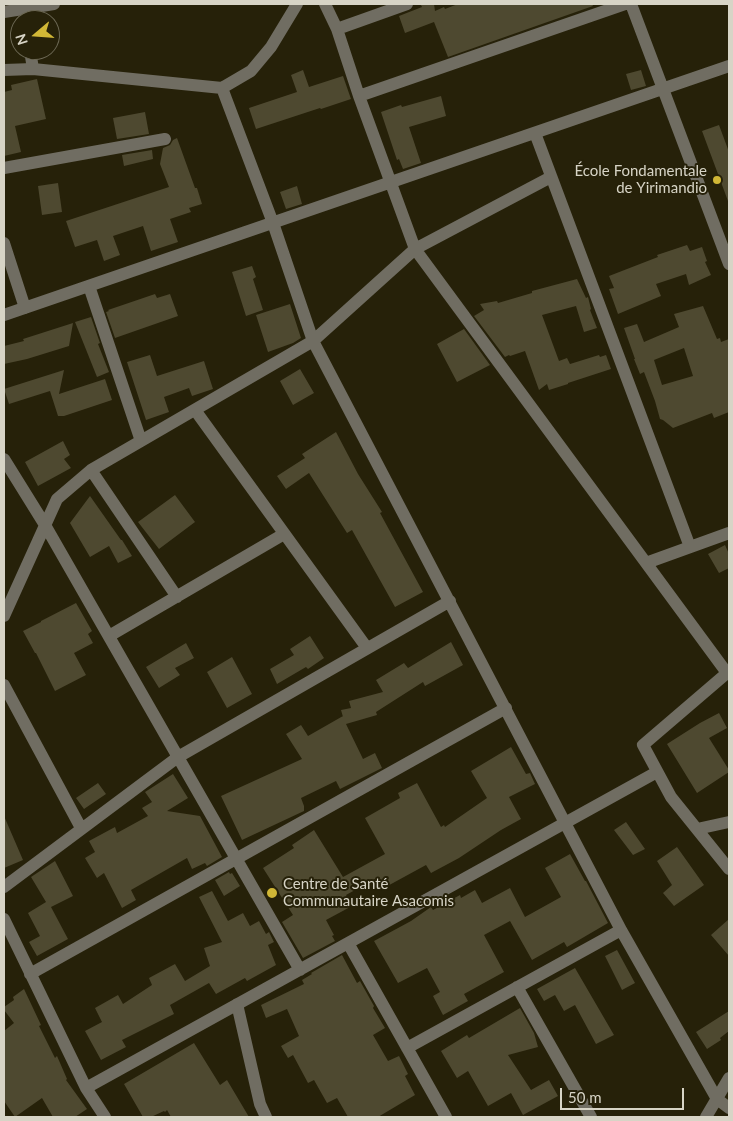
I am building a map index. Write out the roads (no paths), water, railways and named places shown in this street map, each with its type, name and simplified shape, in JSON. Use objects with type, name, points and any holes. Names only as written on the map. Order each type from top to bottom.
[{"type":"street","points":[[27,10],[54,4]]},
{"type":"street","points":[[4,70],[33,70],[222,88],[251,71],[271,47],[297,4]]},
{"type":"street","points":[[325,4],[337,29],[359,96],[415,249],[728,672],[643,745],[671,798],[729,869]]},
{"type":"street","points":[[337,29],[408,4]]},
{"type":"street","points":[[359,96],[625,4]]},
{"type":"street","points":[[631,4],[729,264]]},
{"type":"street","points":[[32,60],[33,70]]},
{"type":"street","points":[[4,315],[729,66]]},
{"type":"street","points":[[222,88],[273,223],[313,341],[622,930],[717,1099],[729,1108]]},
{"type":"street","points":[[535,133],[690,547]]},
{"type":"street","points":[[4,168],[165,139]]},
{"type":"street","points":[[4,616],[57,499],[91,470],[313,341],[415,249],[551,177]]},
{"type":"street","points":[[4,243],[26,308]]},
{"type":"street","points":[[89,286],[141,441]]},
{"type":"street","points":[[194,410],[367,648]]},
{"type":"street","points":[[4,459],[45,525],[300,970]]},
{"type":"street","points":[[91,470],[177,596]]},
{"type":"street","points":[[646,563],[729,533]]},
{"type":"street","points":[[109,636],[284,534]]},
{"type":"street","points":[[4,887],[178,756],[450,602]]},
{"type":"street","points":[[4,685],[81,828]]},
{"type":"street","points":[[30,974],[506,708]]},
{"type":"street","points":[[86,1088],[657,772]]},
{"type":"street","points":[[697,829],[729,822]]},
{"type":"street","points":[[4,919],[86,1088],[105,1117]]},
{"type":"street","points":[[407,1048],[622,930]]},
{"type":"street","points":[[348,943],[446,1117]]},
{"type":"street","points":[[517,987],[591,1117]]},
{"type":"street","points":[[237,1004],[260,1104],[266,1117]]},
{"type":"street","points":[[706,1117],[729,1078]]},
{"type":"place","name":"École Fondamentale de Yirimandio","points":[[717,180]]},
{"type":"place","name":"Centre de Santé Communautaire Asacomis","points":[[272,893]]}]
